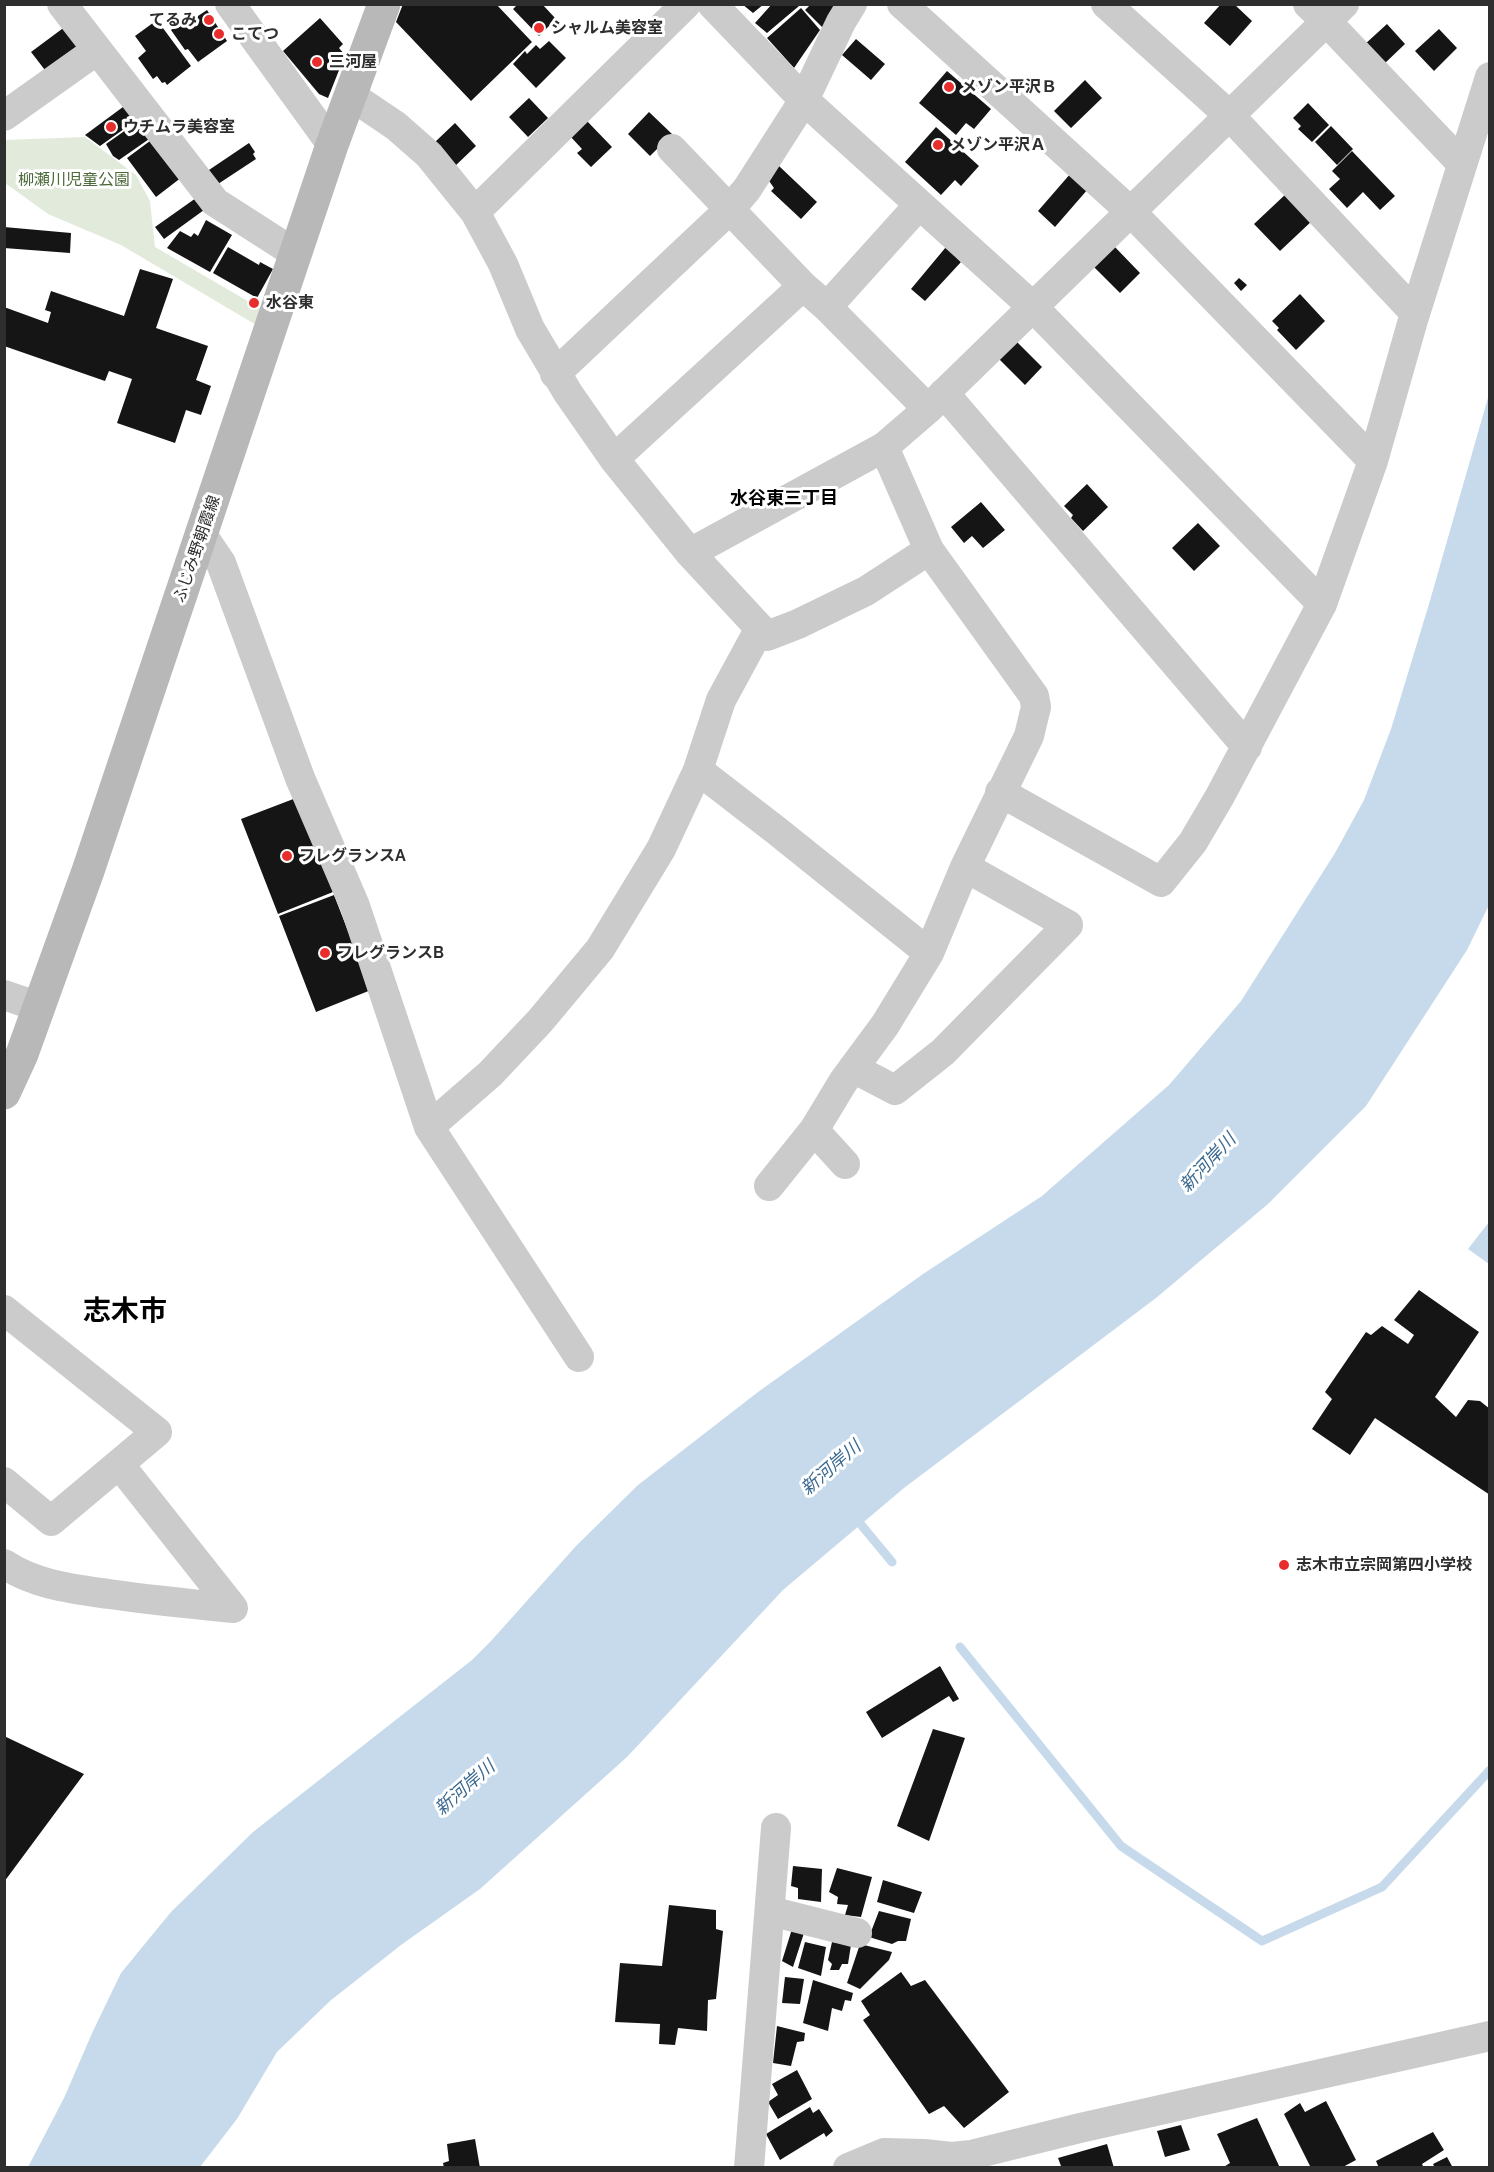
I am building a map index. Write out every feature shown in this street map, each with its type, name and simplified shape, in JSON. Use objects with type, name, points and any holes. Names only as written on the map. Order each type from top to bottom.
[{"type":"main road","name":"ふじみ野朝霞線","points":[[4,1093],[39,1007],[88,872],[332,145],[384,4]]},
{"type":"street","points":[[62,4],[215,202],[296,254]]},
{"type":"street","points":[[230,4],[332,145]]},
{"type":"street","points":[[475,212],[686,4]]},
{"type":"street","points":[[712,4],[804,100],[1033,307],[1323,604]]},
{"type":"street","points":[[555,374],[730,209],[747,189],[804,100],[852,4]]},
{"type":"street","points":[[902,4],[1131,212],[1372,461]]},
{"type":"street","points":[[1106,4],[1230,116],[1415,313]]},
{"type":"street","points":[[690,554],[884,447],[936,401],[1230,116],[1326,10],[1462,164]]},
{"type":"street","points":[[5,115],[97,50]]},
{"type":"street","points":[[1000,792],[1161,882],[1193,842],[1247,747],[1323,604],[1372,461],[1415,313],[1490,77]]},
{"type":"street","points":[[350,95],[396,126],[429,155],[475,212],[503,264],[531,329],[555,374],[614,459],[690,554],[766,636],[798,624],[866,591],[929,550]]},
{"type":"street","points":[[672,149],[803,286],[936,401],[1247,747]]},
{"type":"street","points":[[827,307],[919,205]]},
{"type":"street","points":[[614,459],[803,286]]},
{"type":"street","points":[[769,1186],[814,1130],[885,1025],[929,953],[965,867],[1029,736],[1036,707],[1034,696],[929,550],[884,447]]},
{"type":"street","points":[[202,535],[220,563],[300,778],[355,906],[429,1127],[579,1357]]},
{"type":"street","points":[[429,1127],[490,1074],[540,1021],[600,949],[661,849],[698,771],[721,700],[759,630]]},
{"type":"street","points":[[698,771],[929,953]]},
{"type":"street","points":[[854,1068],[895,1090],[943,1052],[1068,926],[965,867]]},
{"type":"street","points":[[4,995],[39,1007]]},
{"type":"street","points":[[814,1130],[845,1164]]},
{"type":"street","points":[[4,1310],[157,1432],[51,1521],[4,1482]]},
{"type":"street","points":[[4,1564],[19,1574],[68,1588],[143,1599],[233,1608],[119,1464]]},
{"type":"street","points":[[749,2168],[776,1828]]},
{"type":"street","points":[[770,1911],[857,1933]]},
{"type":"street","points":[[848,2168],[884,2153],[952,2157],[971,2155],[1080,2128],[1490,2036]]},
{"type":"green space","name":"柳瀬川児童公園","points":[[85,137],[136,175],[150,201],[155,247],[263,310],[258,326],[121,245],[48,214],[5,183],[5,140]]},
{"type":"water","name":"新河岸川","points":[[1489,394],[1489,905],[1467,950],[1366,1106],[1268,1204],[1156,1298],[904,1488],[783,1590],[627,1757],[480,1889],[401,1945],[330,2001],[277,2052],[237,2119],[200,2167],[28,2167],[64,2098],[121,1973],[171,1912],[253,1832],[472,1660],[576,1546],[638,1485],[758,1392],[923,1274],[1042,1196],[1169,1085],[1241,1001],[1335,853],[1364,800],[1391,729]]},
{"type":"water","points":[[1489,1222],[1489,1264],[1468,1249]]},
{"type":"building","points":[[403,4],[496,4],[532,42],[471,101],[396,22]]},
{"type":"building","name":"シャルム美容室","points":[[514,4],[542,4],[556,19],[539,36],[513,9],[516,6]]},
{"type":"building","points":[[742,4],[764,4],[753,13]]},
{"type":"building","points":[[772,4],[799,6],[767,33],[755,23]]},
{"type":"building","points":[[811,4],[839,4],[827,32],[805,10]]},
{"type":"building","points":[[1221,4],[1234,4],[1252,21],[1230,46],[1204,23]]},
{"type":"building","points":[[801,8],[820,30],[794,68],[767,38]]},
{"type":"building","points":[[207,10],[227,41],[198,62],[188,49],[185,50],[171,30],[176,26],[178,28],[193,15],[195,18]]},
{"type":"building","name":"三河屋","points":[[320,18],[343,44],[339,48],[345,55],[328,98],[319,94],[283,51]]},
{"type":"building","points":[[157,20],[191,66],[167,85],[165,82],[162,83],[157,76],[153,79],[138,58],[146,51],[135,36]]},
{"type":"building","points":[[1387,24],[1405,44],[1383,65],[1364,45]]},
{"type":"building","points":[[66,26],[77,48],[48,74],[31,52]]},
{"type":"building","points":[[1439,29],[1457,48],[1434,71],[1415,51]]},
{"type":"building","points":[[856,39],[885,64],[871,80],[842,55]]},
{"type":"building","points":[[549,41],[566,58],[536,88],[513,64],[525,51],[527,54],[536,45],[540,49]]},
{"type":"building","name":"メゾン平沢Ｂ","points":[[947,71],[991,109],[974,129],[966,123],[956,135],[919,103]]},
{"type":"building","points":[[1085,80],[1102,98],[1071,128],[1054,111]]},
{"type":"building","points":[[529,98],[548,118],[528,137],[509,117]]},
{"type":"building","points":[[1308,103],[1329,125],[1312,142],[1298,129],[1301,126],[1293,118]]},
{"type":"building","name":"ウチムラ美容室","points":[[127,104],[138,119],[100,146],[85,135]]},
{"type":"building","points":[[649,112],[672,134],[650,156],[628,134]]},
{"type":"building","points":[[140,120],[152,137],[119,160],[113,156],[106,144]]},
{"type":"building","points":[[586,120],[612,147],[591,167],[577,153],[582,149],[570,136]]},
{"type":"building","points":[[455,123],[476,146],[454,167],[435,142]]},
{"type":"building","points":[[1331,126],[1353,149],[1337,165],[1315,142]]},
{"type":"building","name":"メゾン平沢Ａ","points":[[936,127],[979,166],[961,186],[955,180],[941,195],[905,162]]},
{"type":"building","points":[[154,138],[182,177],[156,197],[127,158]]},
{"type":"building","points":[[249,143],[255,152],[253,154],[256,159],[215,186],[206,172]]},
{"type":"building","points":[[1352,151],[1395,196],[1380,210],[1363,192],[1347,208],[1329,189],[1340,179],[1332,171]]},
{"type":"building","points":[[779,166],[817,202],[801,219],[771,191],[774,188],[767,178]]},
{"type":"building","points":[[1071,173],[1088,189],[1055,227],[1038,211]]},
{"type":"building","points":[[1288,192],[1314,219],[1280,251],[1254,224]]},
{"type":"building","points":[[196,198],[204,210],[164,239],[155,227]]},
{"type":"building","points":[[206,220],[232,235],[210,272],[167,248],[180,231],[191,237],[194,233],[198,236]]},
{"type":"building","points":[[4,227],[71,233],[70,253],[4,248]]},
{"type":"building","points":[[1113,245],[1140,273],[1120,293],[1092,265]]},
{"type":"building","points":[[228,247],[259,265],[260,262],[273,269],[257,298],[213,273]]},
{"type":"building","points":[[946,247],[961,262],[925,301],[911,289]]},
{"type":"building","points":[[140,269],[173,279],[156,328],[208,346],[196,380],[211,386],[201,415],[186,410],[175,443],[117,423],[132,379],[109,371],[105,381],[4,346],[4,307],[48,323],[51,312],[45,310],[51,291],[124,316]]},
{"type":"building","points":[[1239,278],[1247,285],[1241,291],[1234,283]]},
{"type":"building","points":[[1300,294],[1325,321],[1296,350],[1277,330],[1279,328],[1272,321]]},
{"type":"building","points":[[1015,340],[1042,367],[1025,385],[997,357]]},
{"type":"building","points":[[1087,484],[1108,507],[1083,531],[1064,506]]},
{"type":"building","points":[[981,502],[1005,530],[983,548],[972,536],[964,543],[951,527]]},
{"type":"building","points":[[1198,523],[1220,546],[1194,571],[1172,548]]},
{"type":"building","name":"フレグランスA","points":[[296,798],[333,892],[278,914],[241,819]]},
{"type":"building","name":"フレグランスB","points":[[334,895],[371,990],[316,1012],[279,916]]},
{"type":"building","points":[[1419,1290],[1479,1332],[1435,1397],[1456,1417],[1468,1400],[1480,1401],[1490,1409],[1490,1495],[1375,1418],[1350,1455],[1312,1429],[1332,1399],[1325,1392],[1366,1332],[1371,1335],[1382,1326],[1408,1344],[1414,1335],[1394,1320]]},
{"type":"building","points":[[940,1666],[959,1699],[953,1702],[949,1696],[882,1738],[866,1712]]},
{"type":"building","points":[[933,1729],[965,1738],[929,1841],[897,1826]]},
{"type":"building","points":[[4,1736],[84,1774],[4,1882]]},
{"type":"building","points":[[793,1866],[822,1869],[821,1902],[798,1899],[798,1888],[791,1886]]},
{"type":"building","points":[[837,1868],[872,1877],[861,1917],[845,1915],[848,1905],[837,1904],[838,1897],[829,1892]]},
{"type":"building","points":[[883,1880],[922,1892],[914,1913],[877,1902]]},
{"type":"building","points":[[669,1905],[716,1910],[716,1929],[723,1931],[716,1999],[708,2000],[707,2031],[678,2028],[675,2045],[659,2044],[660,2024],[615,2022],[620,1963],[662,1966]]},
{"type":"building","points":[[879,1911],[911,1919],[906,1941],[892,1944],[869,1937]]},
{"type":"building","points":[[792,1929],[804,1933],[793,1967],[782,1961]]},
{"type":"building","points":[[805,1942],[826,1947],[821,1976],[798,1968]]},
{"type":"building","points":[[832,1942],[851,1945],[848,1964],[842,1964],[839,1970],[830,1970],[832,1964],[828,1960]]},
{"type":"building","points":[[860,1944],[892,1952],[889,1960],[860,1989],[847,1983]]},
{"type":"building","points":[[901,1972],[911,1986],[925,1980],[1009,2092],[964,2128],[944,2106],[929,2114],[863,2020],[870,2015],[861,2001]]},
{"type":"building","points":[[785,1977],[804,1979],[800,2004],[782,2003]]},
{"type":"building","points":[[813,1980],[853,1993],[851,2001],[845,2000],[842,2011],[832,2008],[828,2031],[803,2023]]},
{"type":"building","points":[[777,2026],[805,2033],[804,2041],[797,2042],[791,2066],[773,2063]]},
{"type":"building","points":[[797,2070],[812,2099],[778,2119],[768,2102],[778,2095],[772,2084]]},
{"type":"building","points":[[1326,2101],[1356,2160],[1341,2168],[1311,2168],[1284,2114],[1300,2103],[1305,2112]]},
{"type":"building","points":[[810,2107],[813,2113],[819,2109],[833,2131],[826,2137],[824,2133],[780,2160],[766,2134]]},
{"type":"building","points":[[1257,2118],[1280,2168],[1222,2168],[1230,2163],[1217,2134]]},
{"type":"building","points":[[1181,2125],[1190,2150],[1165,2157],[1157,2131]]},
{"type":"building","points":[[1433,2132],[1444,2150],[1422,2164],[1424,2168],[1379,2168],[1376,2161]]},
{"type":"building","points":[[475,2139],[480,2168],[444,2168],[443,2163],[449,2161],[447,2144]]},
{"type":"building","points":[[1107,2144],[1114,2168],[1057,2168],[1061,2166],[1058,2158]]},
{"type":"building","points":[[1447,2157],[1453,2168],[1435,2168],[1433,2164]]},
{"type":"waterway","points":[[853,1515],[892,1562]]},
{"type":"waterway","points":[[960,1647],[1121,1846],[1262,1941],[1382,1887],[1490,1770]]},
{"type":"place","name":"てるみ","points":[[209,20]]},
{"type":"place","name":"シャルム美容室","points":[[539,28]]},
{"type":"place","name":"こてつ","points":[[219,34]]},
{"type":"place","name":"三河屋","points":[[317,62]]},
{"type":"place","name":"メゾン平沢Ｂ","points":[[949,87]]},
{"type":"place","name":"ウチムラ美容室","points":[[111,127]]},
{"type":"place","name":"メゾン平沢Ａ","points":[[938,145]]},
{"type":"place","name":"水谷東","points":[[254,303]]},
{"type":"place","name":"フレグランスA","points":[[287,856]]},
{"type":"place","name":"フレグランスB","points":[[325,953]]},
{"type":"place","name":"志木市立宗岡第四小学校","points":[[1284,1565]]},
{"type":"district","name":"水谷東三丁目","points":[[784,499]]},
{"type":"district","name":"志木市","points":[[125,1312]]}]
